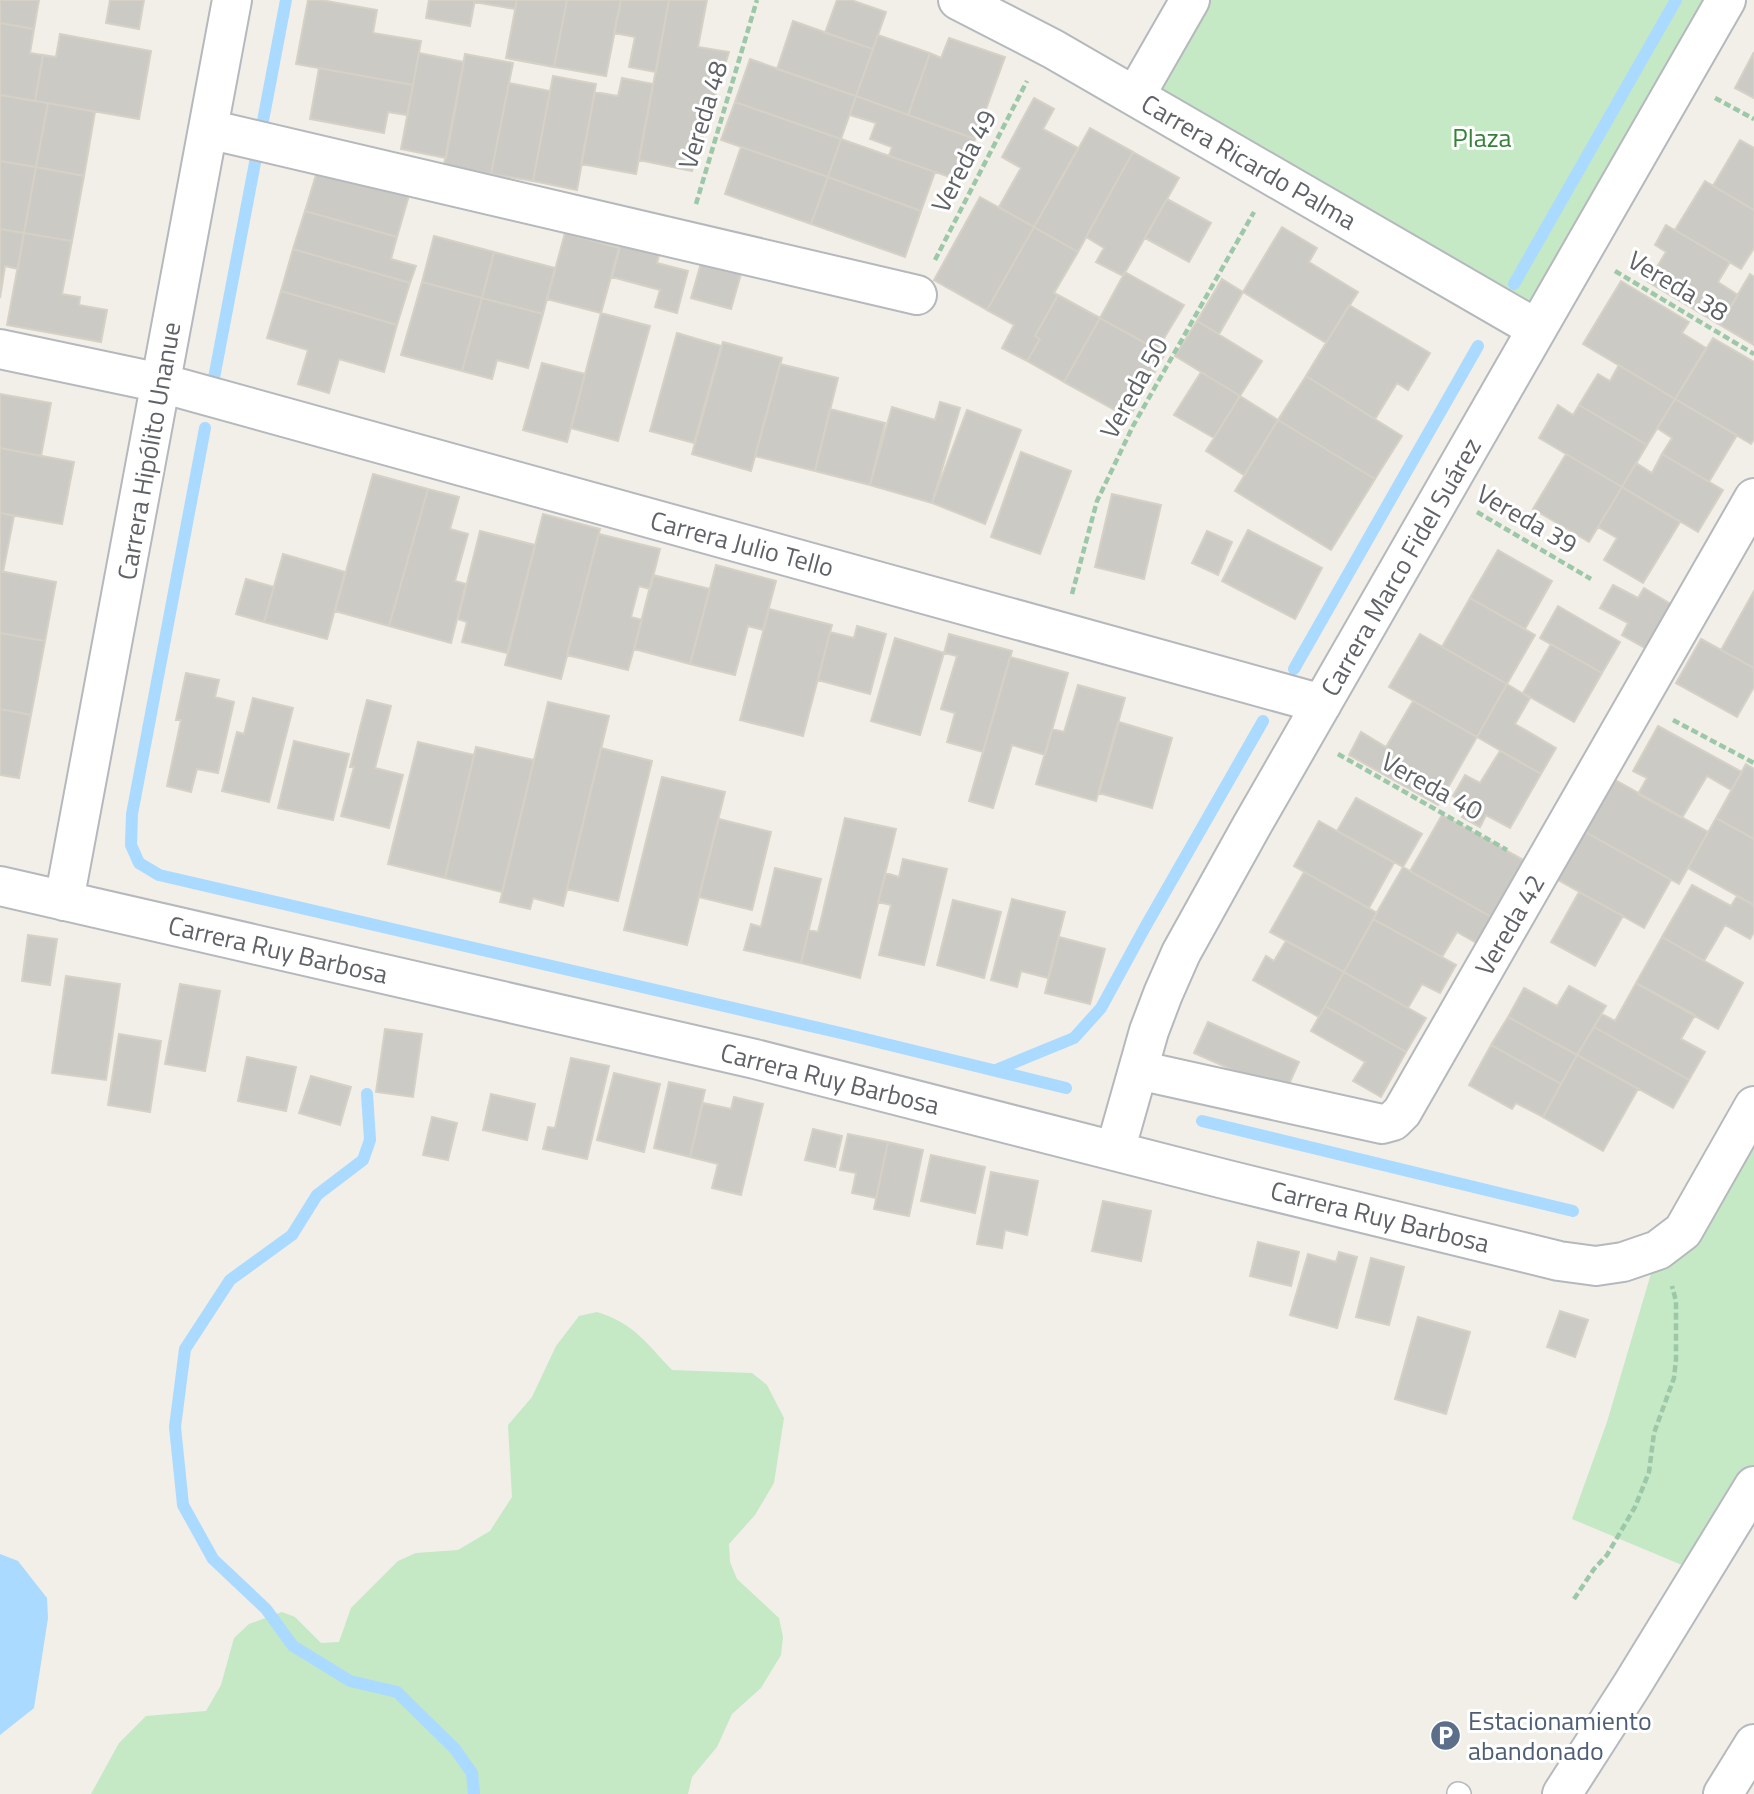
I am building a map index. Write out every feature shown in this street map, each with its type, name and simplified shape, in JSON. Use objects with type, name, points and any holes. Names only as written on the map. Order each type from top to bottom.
[{"type":"street","name":"Carrera Hipólito Unanue","points":[[64,901],[232,0]]},
{"type":"street","name":"Carrera Ricardo Palma","points":[[958,0],[1046,45],[1537,329]]},
{"type":"street","points":[[1135,96],[1190,0]]},
{"type":"street","name":"Carrera Marco Fidel Suárez","points":[[1115,1151],[1154,1019],[1181,953],[1726,0]]},
{"type":"street","points":[[208,129],[917,295]]},
{"type":"street","name":"Carrera Julio Tello","points":[[0,349],[161,383],[1062,632],[1313,720]]},
{"type":"street","name":"Vereda 42","points":[[1138,1070],[1382,1124],[1393,1121],[1402,1112],[1754,498]]},
{"type":"street","name":"Carrera Ruy Barbosa","points":[[0,886],[755,1059],[1559,1261],[1596,1266],[1623,1262],[1658,1250]]},
{"type":"street","points":[[1658,1250],[1683,1231],[1754,1106]]},
{"type":"street","points":[[1562,1794],[1754,1486]]},
{"type":"street","points":[[1723,1794],[1754,1744]]},
{"type":"path","name":"Vereda 48","points":[[685,241],[757,0]]},
{"type":"path","name":"Vereda 49","points":[[917,295],[1046,45]]},
{"type":"path","name":"Vereda 50","points":[[1062,632],[1097,501],[1133,426],[1274,177]]},
{"type":"path","name":"Vereda 38","points":[[1581,250],[1754,354]]},
{"type":"path","name":"Vereda 39","points":[[1443,493],[1591,579]]},
{"type":"path","points":[[1638,702],[1754,763]]},
{"type":"path","name":"Vereda 40","points":[[1313,720],[1542,869]]},
{"type":"path","points":[[1574,1599],[1607,1555],[1635,1507],[1649,1472],[1654,1433],[1674,1378],[1676,1301],[1666,1266],[1658,1250]]},
{"type":"green space","name":"Plaza","points":[[1190,0],[1726,0],[1537,329],[1135,96]]},
{"type":"green space","points":[[1754,1106],[1754,1486],[1701,1573],[1572,1519],[1607,1422],[1658,1250]]},
{"type":"green space","points":[[597,1312],[631,1329],[672,1370],[752,1373],[767,1385],[784,1418],[774,1483],[755,1515],[729,1544],[730,1562],[737,1579],[779,1618],[783,1637],[781,1655],[761,1688],[732,1714],[717,1747],[692,1777],[688,1794],[91,1794],[119,1743],[146,1716],[206,1711],[221,1685],[234,1638],[249,1624],[282,1612],[295,1617],[321,1643],[339,1642],[351,1608],[398,1561],[416,1553],[458,1550],[490,1531],[512,1497],[508,1425],[532,1397],[556,1346],[579,1316]]},
{"type":"water","points":[[0,1554],[18,1561],[47,1598],[48,1618],[34,1708],[0,1735]]},
{"type":"building","points":[[0,0],[39,0],[34,29],[0,23]]},
{"type":"building","points":[[110,0],[144,0],[139,29],[106,23]]},
{"type":"building","points":[[308,0],[377,10],[373,33],[421,41],[413,85],[296,64]]},
{"type":"building","points":[[429,0],[475,0],[470,26],[426,18]]},
{"type":"building","points":[[517,0],[515,9],[474,2]]},
{"type":"building","points":[[517,0],[567,0],[554,67],[506,58]]},
{"type":"building","points":[[567,0],[621,0],[606,76],[554,67]]},
{"type":"building","points":[[621,0],[669,0],[656,72],[629,67],[635,37],[614,33]]},
{"type":"building","points":[[669,0],[707,0],[698,47],[729,52],[692,171],[639,160]]},
{"type":"building","points":[[837,0],[851,0],[886,12],[873,49],[825,33]]},
{"type":"building","points":[[793,21],[873,49],[856,96],[777,69]]},
{"type":"building","points":[[0,23],[34,29],[30,53],[43,55],[35,101],[0,95]]},
{"type":"building","points":[[60,34],[151,51],[139,119],[35,101],[43,55],[56,57]]},
{"type":"building","points":[[878,35],[930,53],[908,115],[856,96]]},
{"type":"building","points":[[949,38],[1005,57],[975,139],[908,115],[930,53],[941,58]]},
{"type":"building","points":[[1754,52],[1754,98],[1735,88]]},
{"type":"building","points":[[419,53],[464,62],[446,158],[401,149]]},
{"type":"building","points":[[465,54],[513,63],[491,174],[444,165]]},
{"type":"building","points":[[750,59],[856,96],[841,139],[735,102]]},
{"type":"building","points":[[319,68],[413,85],[407,115],[388,112],[384,133],[310,119]]},
{"type":"building","points":[[553,76],[596,84],[577,190],[533,181]]},
{"type":"building","points":[[622,78],[653,84],[636,174],[581,164],[595,92],[618,96]]},
{"type":"building","points":[[509,83],[550,91],[533,181],[491,174]]},
{"type":"building","points":[[0,95],[48,103],[36,167],[0,161]]},
{"type":"building","points":[[856,96],[975,139],[961,181],[889,156],[892,147],[870,139],[876,123],[850,115]]},
{"type":"building","points":[[1034,98],[1054,109],[1043,129],[1078,148],[1034,227],[999,207],[1021,168],[1002,157]]},
{"type":"building","points":[[735,102],[841,139],[828,177],[721,140]]},
{"type":"building","points":[[48,103],[95,112],[84,176],[36,167]]},
{"type":"building","points":[[1090,128],[1133,152],[1078,252],[1034,227]]},
{"type":"building","points":[[841,139],[935,172],[921,211],[828,177]]},
{"type":"building","points":[[1740,140],[1754,148],[1754,210],[1713,186]]},
{"type":"building","points":[[741,147],[828,177],[811,224],[725,194]]},
{"type":"building","points":[[1133,152],[1179,178],[1123,276],[1096,262],[1104,248],[1086,237]]},
{"type":"building","points":[[0,161],[36,167],[24,233],[0,229]]},
{"type":"building","points":[[319,165],[410,192],[397,237],[305,211]]},
{"type":"building","points":[[36,167],[84,176],[72,241],[24,233]]},
{"type":"building","points":[[828,177],[921,211],[905,257],[811,224]]},
{"type":"building","points":[[1705,181],[1754,210],[1754,248],[1741,269],[1675,230]]},
{"type":"building","points":[[980,197],[1034,227],[987,310],[934,280]]},
{"type":"building","points":[[1167,199],[1211,223],[1189,262],[1145,238]]},
{"type":"building","points":[[305,211],[397,237],[391,259],[416,266],[410,283],[293,249]]},
{"type":"building","points":[[1666,225],[1730,262],[1718,282],[1738,295],[1720,325],[1648,282],[1666,252],[1655,245]]},
{"type":"building","points":[[1034,227],[1078,252],[1054,293],[1058,295],[1035,336],[1040,339],[1027,361],[1002,348],[1014,325],[987,310]]},
{"type":"building","points":[[1282,227],[1317,248],[1309,262],[1358,292],[1326,343],[1243,292]]},
{"type":"building","points":[[0,229],[24,233],[18,269],[5,266],[0,298]]},
{"type":"building","points":[[24,233],[72,241],[62,294],[80,297],[79,305],[107,310],[101,342],[7,325]]},
{"type":"building","points":[[565,233],[619,248],[601,313],[547,299]]},
{"type":"building","points":[[434,236],[494,252],[482,298],[422,282]]},
{"type":"building","points":[[622,240],[660,251],[657,263],[688,271],[677,313],[655,307],[660,290],[612,277]]},
{"type":"building","points":[[293,249],[410,283],[397,325],[281,291]]},
{"type":"building","points":[[494,252],[555,268],[543,314],[482,298]]},
{"type":"building","points":[[703,256],[743,267],[731,309],[691,298]]},
{"type":"building","points":[[1125,272],[1184,305],[1157,350],[1100,318]]},
{"type":"building","points":[[1750,274],[1754,277],[1754,345],[1720,325]]},
{"type":"building","points":[[1222,279],[1243,292],[1219,334],[1197,321]]},
{"type":"building","points":[[1621,281],[1689,322],[1682,333],[1706,348],[1675,399],[1583,344]]},
{"type":"building","points":[[422,282],[482,298],[462,371],[401,355]]},
{"type":"building","points":[[281,291],[397,325],[384,372],[339,359],[329,393],[298,384],[308,350],[267,338]]},
{"type":"building","points":[[1058,295],[1100,318],[1064,382],[1027,361],[1040,339],[1035,336]]},
{"type":"building","points":[[482,298],[543,314],[528,368],[497,360],[492,379],[462,371]]},
{"type":"building","points":[[1349,305],[1430,353],[1408,390],[1397,383],[1375,419],[1306,376]]},
{"type":"building","points":[[601,313],[650,326],[618,441],[571,428]]},
{"type":"building","points":[[1100,318],[1165,354],[1129,418],[1064,382]]},
{"type":"building","points":[[1197,321],[1262,361],[1240,396],[1175,356]]},
{"type":"building","points":[[677,333],[721,346],[694,443],[650,431]]},
{"type":"building","points":[[1713,338],[1754,362],[1754,439],[1751,444],[1675,399]]},
{"type":"building","points":[[723,342],[782,358],[751,471],[692,454]]},
{"type":"building","points":[[542,363],[585,374],[567,442],[523,430]]},
{"type":"building","points":[[780,364],[838,378],[815,471],[755,456]]},
{"type":"building","points":[[1619,365],[1675,399],[1647,445],[1579,405],[1598,374],[1610,381]]},
{"type":"building","points":[[1201,372],[1240,396],[1214,438],[1174,415]]},
{"type":"building","points":[[1306,376],[1402,436],[1375,479],[1278,420]]},
{"type":"building","points":[[0,394],[51,403],[41,456],[0,448]]},
{"type":"building","points":[[1240,396],[1278,420],[1244,475],[1206,451]]},
{"type":"building","points":[[1675,399],[1737,435],[1709,482],[1662,454],[1672,438],[1657,428]]},
{"type":"building","points":[[940,402],[960,408],[932,503],[870,485],[892,407],[935,420]]},
{"type":"building","points":[[1558,405],[1573,415],[1579,405],[1647,445],[1622,487],[1539,438]]},
{"type":"building","points":[[830,409],[885,423],[870,485],[815,471]]},
{"type":"building","points":[[967,410],[1021,430],[985,524],[932,503]]},
{"type":"building","points":[[1278,420],[1375,479],[1331,550],[1235,491]]},
{"type":"building","points":[[0,448],[74,462],[62,524],[0,513]]},
{"type":"building","points":[[1021,452],[1071,471],[1040,554],[991,537]]},
{"type":"building","points":[[1566,454],[1622,487],[1589,542],[1533,509]]},
{"type":"building","points":[[1662,454],[1723,490],[1698,532],[1622,487],[1636,463],[1652,473]]},
{"type":"building","points":[[373,474],[428,489],[389,626],[335,611]]},
{"type":"building","points":[[1622,487],[1680,522],[1643,583],[1604,560],[1617,538],[1598,527]]},
{"type":"building","points":[[428,489],[459,497],[450,529],[468,534],[455,581],[466,584],[451,643],[389,626]]},
{"type":"building","points":[[1112,494],[1161,505],[1144,579],[1095,567]]},
{"type":"building","points":[[0,513],[14,516],[3,572],[0,571]]},
{"type":"building","points":[[543,514],[600,529],[561,679],[505,665]]},
{"type":"building","points":[[1248,530],[1322,568],[1295,619],[1222,581]]},
{"type":"building","points":[[480,531],[535,545],[507,653],[462,642],[467,622],[458,619]]},
{"type":"building","points":[[1207,531],[1232,542],[1218,575],[1192,563]]},
{"type":"building","points":[[599,534],[660,549],[650,589],[639,586],[631,617],[642,620],[628,670],[567,655]]},
{"type":"building","points":[[1498,550],[1552,581],[1525,629],[1470,598]]},
{"type":"building","points":[[283,554],[345,572],[327,639],[264,622]]},
{"type":"building","points":[[716,565],[776,581],[763,630],[748,626],[735,675],[690,664]]},
{"type":"building","points":[[0,571],[56,582],[45,641],[0,633]]},
{"type":"building","points":[[653,575],[710,589],[690,664],[634,649]]},
{"type":"building","points":[[246,579],[274,587],[264,622],[236,614]]},
{"type":"building","points":[[1613,585],[1638,598],[1644,588],[1676,607],[1650,651],[1622,635],[1628,623],[1600,608]]},
{"type":"building","points":[[1754,591],[1754,668],[1721,650]]},
{"type":"building","points":[[1470,598],[1535,635],[1507,684],[1442,647]]},
{"type":"building","points":[[1558,606],[1620,642],[1602,673],[1540,638]]},
{"type":"building","points":[[769,609],[832,625],[803,736],[740,720]]},
{"type":"building","points":[[857,626],[886,634],[870,694],[818,680],[830,632],[854,638]]},
{"type":"building","points":[[0,633],[45,641],[31,715],[0,709]]},
{"type":"building","points":[[949,634],[1012,651],[983,752],[947,742],[955,713],[941,709],[957,656],[944,653]]},
{"type":"building","points":[[1420,634],[1507,684],[1477,737],[1389,687]]},
{"type":"building","points":[[895,638],[944,653],[920,735],[871,721]]},
{"type":"building","points":[[1701,639],[1754,668],[1754,687],[1737,717],[1676,683]]},
{"type":"building","points":[[1551,644],[1602,673],[1574,722],[1523,693]]},
{"type":"building","points":[[1010,657],[1068,673],[1045,755],[1012,745],[993,808],[969,801]]},
{"type":"building","points":[[186,673],[219,680],[215,697],[234,702],[218,773],[197,769],[191,792],[167,786],[181,720],[176,720]]},
{"type":"building","points":[[1507,684],[1530,698],[1515,724],[1556,748],[1541,774],[1477,737]]},
{"type":"building","points":[[1078,685],[1125,698],[1096,801],[1036,784],[1052,729],[1064,732]]},
{"type":"building","points":[[253,698],[293,708],[269,802],[222,791],[237,732],[244,734]]},
{"type":"building","points":[[367,700],[391,706],[375,768],[403,775],[389,828],[341,816]]},
{"type":"building","points":[[1413,701],[1477,737],[1438,805],[1349,755],[1361,732],[1386,747]]},
{"type":"building","points":[[548,702],[609,716],[563,906],[533,898],[530,909],[500,902]]},
{"type":"building","points":[[0,709],[31,715],[19,778],[0,775]]},
{"type":"building","points":[[1119,722],[1172,738],[1152,808],[1099,793]]},
{"type":"building","points":[[1658,726],[1742,772],[1731,790],[1707,776],[1682,818],[1638,794],[1647,778],[1633,771]]},
{"type":"building","points":[[294,741],[349,754],[333,820],[278,808]]},
{"type":"building","points":[[418,742],[474,755],[445,878],[388,864]]},
{"type":"building","points":[[476,747],[534,760],[502,892],[445,878]]},
{"type":"building","points":[[601,748],[652,761],[618,901],[567,889]]},
{"type":"building","points":[[1500,751],[1541,774],[1510,828],[1486,815],[1480,827],[1462,817],[1469,805],[1453,796],[1465,775],[1480,783]]},
{"type":"building","points":[[1746,764],[1754,769],[1754,839],[1716,818]]},
{"type":"building","points":[[662,777],[725,792],[687,945],[624,930]]},
{"type":"building","points":[[1610,777],[1708,832],[1679,884],[1580,829]]},
{"type":"building","points":[[1356,798],[1422,834],[1403,867],[1337,831]]},
{"type":"building","points":[[1442,815],[1527,862],[1495,919],[1410,871]]},
{"type":"building","points":[[845,818],[896,829],[860,978],[801,963],[809,930],[818,932]]},
{"type":"building","points":[[1716,818],[1754,839],[1754,905],[1688,868]]},
{"type":"building","points":[[719,819],[771,832],[752,910],[699,897]]},
{"type":"building","points":[[1319,821],[1394,863],[1369,908],[1294,866]]},
{"type":"building","points":[[1580,829],[1671,880],[1644,928],[1553,877]]},
{"type":"building","points":[[903,859],[947,869],[924,965],[879,955],[891,905],[878,902],[886,873],[899,877]]},
{"type":"building","points":[[1403,867],[1495,919],[1480,945],[1457,932],[1442,957],[1373,919]]},
{"type":"building","points":[[775,868],[821,879],[801,963],[744,950],[751,924],[761,927]]},
{"type":"building","points":[[1304,872],[1377,913],[1344,972],[1270,932]]},
{"type":"building","points":[[1692,885],[1731,906],[1737,896],[1754,905],[1754,932],[1750,939],[1725,925],[1704,961],[1662,937]]},
{"type":"building","points":[[1579,892],[1623,916],[1595,966],[1551,942]]},
{"type":"building","points":[[1012,899],[1065,912],[1048,978],[1021,971],[1017,987],[991,980]]},
{"type":"building","points":[[953,900],[1001,912],[984,978],[937,965]]},
{"type":"building","points":[[1373,919],[1456,965],[1440,993],[1422,984],[1408,1008],[1344,972]]},
{"type":"building","points":[[28,935],[57,939],[50,985],[22,981]]},
{"type":"building","points":[[1059,937],[1105,949],[1090,1004],[1045,993]]},
{"type":"building","points":[[1662,937],[1743,983],[1718,1029],[1636,983]]},
{"type":"building","points":[[1286,941],[1344,972],[1319,1017],[1253,980],[1266,956],[1274,961]]},
{"type":"building","points":[[1344,972],[1426,1018],[1406,1052],[1325,1006]]},
{"type":"building","points":[[66,976],[120,984],[106,1080],[52,1073]]},
{"type":"building","points":[[1636,983],[1695,1015],[1681,1039],[1705,1052],[1689,1080],[1594,1027],[1602,1014],[1615,1021]]},
{"type":"building","points":[[180,984],[220,991],[205,1071],[165,1064]]},
{"type":"building","points":[[1569,986],[1606,1006],[1577,1055],[1508,1017],[1524,988],[1557,1006]]},
{"type":"building","points":[[1325,1006],[1406,1052],[1381,1097],[1353,1081],[1365,1062],[1311,1031]]},
{"type":"building","points":[[1508,1017],[1577,1055],[1561,1084],[1491,1045]]},
{"type":"building","points":[[1208,1022],[1299,1062],[1285,1093],[1194,1053]]},
{"type":"building","points":[[1594,1027],[1689,1080],[1673,1108],[1577,1055]]},
{"type":"building","points":[[385,1029],[422,1034],[413,1097],[376,1092]]},
{"type":"building","points":[[119,1034],[161,1041],[150,1112],[108,1105]]},
{"type":"building","points":[[1491,1045],[1561,1084],[1543,1117],[1516,1103],[1512,1109],[1469,1085]]},
{"type":"building","points":[[1577,1055],[1638,1089],[1603,1151],[1543,1117]]},
{"type":"building","points":[[247,1057],[296,1067],[286,1111],[238,1101]]},
{"type":"building","points":[[571,1058],[609,1066],[587,1159],[543,1149],[548,1127],[555,1128]]},
{"type":"building","points":[[614,1073],[660,1084],[644,1152],[597,1140]]},
{"type":"building","points":[[311,1076],[351,1087],[340,1125],[299,1113]]},
{"type":"building","points":[[669,1082],[705,1090],[690,1157],[654,1148]]},
{"type":"building","points":[[491,1094],[535,1104],[527,1140],[483,1130]]},
{"type":"building","points":[[734,1097],[763,1104],[741,1195],[712,1188],[718,1164],[690,1157],[703,1103],[731,1109]]},
{"type":"building","points":[[432,1117],[457,1123],[448,1160],[423,1155]]},
{"type":"building","points":[[813,1129],[842,1136],[835,1167],[805,1160]]},
{"type":"building","points":[[848,1134],[888,1142],[876,1198],[852,1193],[856,1173],[840,1170]]},
{"type":"building","points":[[888,1142],[923,1150],[909,1216],[874,1209]]},
{"type":"building","points":[[931,1155],[985,1167],[975,1213],[921,1201]]},
{"type":"building","points":[[991,1172],[1038,1181],[1027,1235],[1005,1230],[1002,1248],[977,1244]]},
{"type":"building","points":[[1103,1201],[1151,1211],[1141,1261],[1092,1251]]},
{"type":"building","points":[[1258,1242],[1299,1252],[1291,1286],[1250,1276]]},
{"type":"building","points":[[1339,1252],[1357,1257],[1337,1328],[1290,1315],[1308,1254],[1336,1262]]},
{"type":"building","points":[[1371,1258],[1404,1267],[1389,1325],[1356,1317]]},
{"type":"building","points":[[1560,1311],[1588,1320],[1575,1357],[1547,1347]]},
{"type":"building","points":[[1418,1317],[1470,1332],[1446,1414],[1395,1399]]},
{"type":"waterway","points":[[214,378],[286,0]]},
{"type":"waterway","points":[[1514,284],[1676,0]]},
{"type":"waterway","points":[[1294,669],[1478,346]]},
{"type":"waterway","points":[[205,428],[132,814],[131,845],[139,863],[159,875],[1066,1088]]},
{"type":"waterway","points":[[996,1070],[1074,1038],[1101,1008],[1263,721]]},
{"type":"waterway","points":[[367,1094],[370,1140],[363,1160],[317,1195],[292,1235],[230,1280],[185,1349],[175,1427],[183,1505],[213,1559],[266,1609],[293,1646],[350,1681],[397,1692],[455,1749],[472,1773],[474,1794]]},
{"type":"waterway","points":[[1202,1121],[1573,1211]]},
{"type":"place","name":"Estacionamiento abandonado","points":[[1445,1736]]}]
